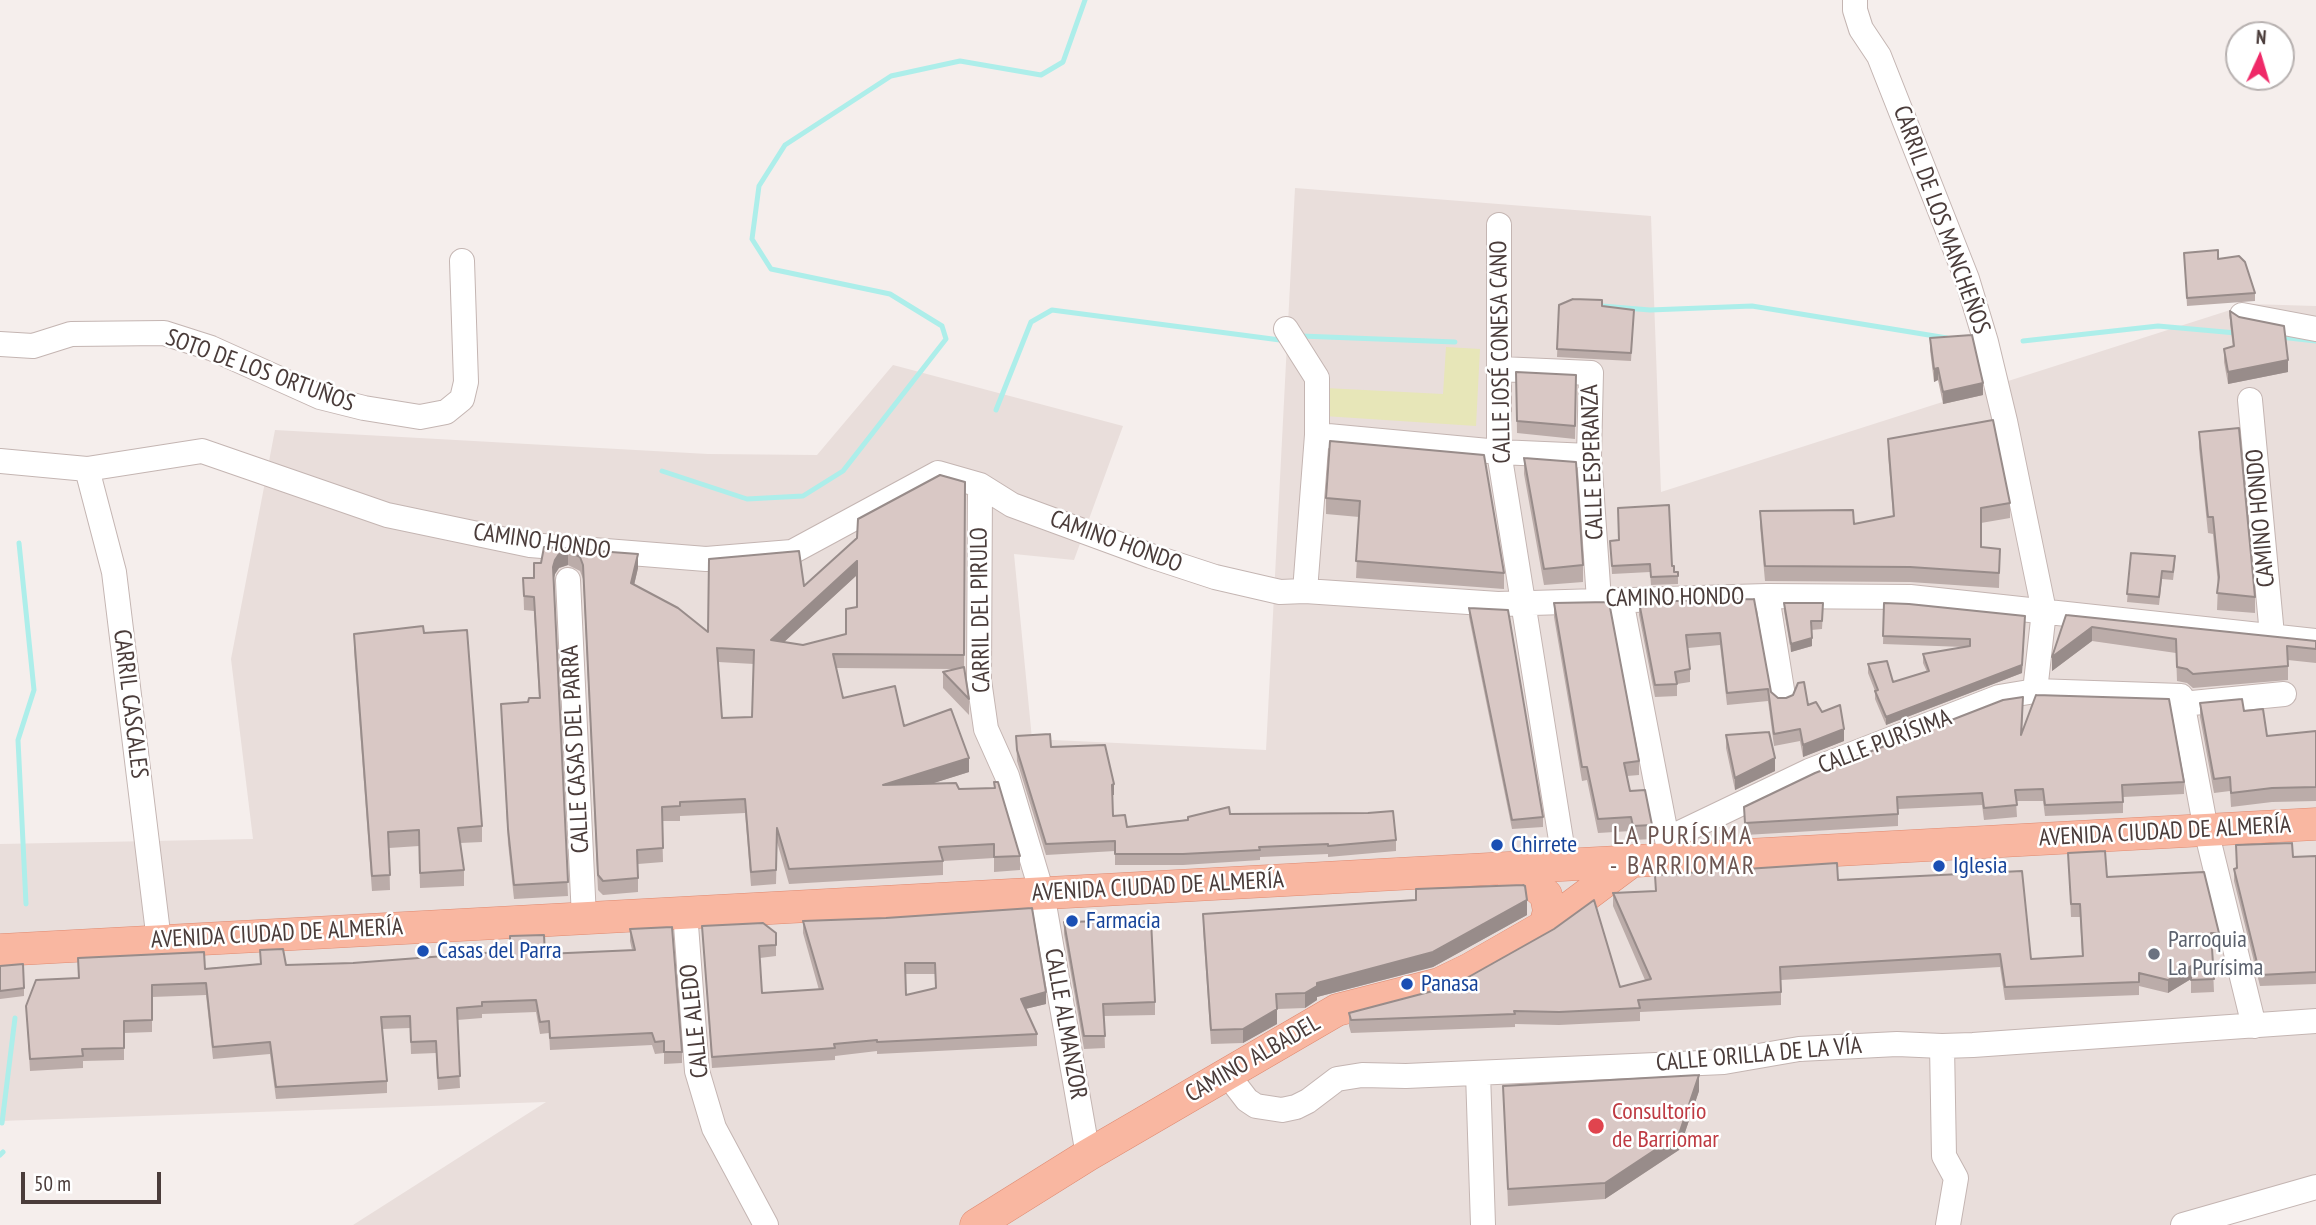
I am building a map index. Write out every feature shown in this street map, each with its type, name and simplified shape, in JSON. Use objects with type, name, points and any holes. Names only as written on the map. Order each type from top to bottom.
[{"type":"main road","name":"AVENIDA CIUDAD DE ALMERÍA","points":[[0,950],[1632,861],[1669,849],[2316,824]]},
{"type":"main road","points":[[1444,871],[1443,852],[1532,848],[1565,865]]},
{"type":"main road","name":"CAMINO ALBADEL","points":[[976,1225],[1088,1155],[1337,1010],[1439,984],[1545,926],[1632,861]]},
{"type":"main road","points":[[1498,868],[1528,879],[1546,895],[1549,911],[1545,926]]},
{"type":"street","name":"CARRIL DE LOS MANCHEÑOS","points":[[1855,0],[1861,29],[1879,56],[1967,279],[2005,421],[2044,611]]},
{"type":"street","name":"CALLE JOSÉ CONESA CANO","points":[[1499,225],[1499,452],[1565,865]]},
{"type":"street","name":"SOTO DE LOS ORTUÑOS","points":[[0,344],[33,345],[71,334],[164,334],[211,348],[320,397],[364,408],[420,417],[446,412],[463,399],[466,382],[462,261]]},
{"type":"street","points":[[2242,315],[2316,329]]},
{"type":"street","points":[[1286,329],[1317,378],[1317,435],[1305,591]]},
{"type":"street","name":"CALLE ESPERANZA","points":[[1500,369],[1591,373],[1589,456],[1610,600],[1669,849]]},
{"type":"street","name":"CAMINO HONDO","points":[[2250,400],[2272,635]]},
{"type":"street","points":[[1317,435],[1499,452],[1589,456]]},
{"type":"street","name":"CAMINO HONDO","points":[[0,461],[88,469],[202,451],[387,515],[530,545],[706,559],[793,552],[938,473],[980,485],[1012,505],[1215,577],[1280,592],[1305,591],[1523,604],[1767,596],[1910,597],[2316,640]]},
{"type":"street","name":"CARRIL CASCALES","points":[[88,469],[114,572],[159,941]]},
{"type":"street","name":"CARRIL DEL PIRULO","points":[[980,485],[979,680],[986,729],[1007,776],[1042,893]]},
{"type":"street","name":"CALLE CASAS DEL PARRA","points":[[568,580],[584,918]]},
{"type":"street","points":[[1767,596],[1783,696]]},
{"type":"street","points":[[2035,691],[2044,611]]},
{"type":"street","name":"CALLE PURÍSIMA","points":[[1669,849],[1809,771],[1999,697],[2035,691],[2181,696],[2182,704]]},
{"type":"street","points":[[2254,1026],[2206,830],[2182,704],[2284,694]]},
{"type":"street","name":"CALLE ALMANZOR","points":[[1042,893],[1088,1155]]},
{"type":"street","name":"CALLE ALEDO","points":[[685,912],[697,1071],[714,1128],[766,1225]]},
{"type":"street","name":"CALLE ORILLA DE LA VÍA","points":[[1227,1074],[1247,1101],[1255,1106],[1282,1110],[1296,1107],[1337,1079],[1348,1076],[1724,1062],[1799,1049],[1897,1044],[1942,1046],[2316,1021]]},
{"type":"street","points":[[1942,1046],[1944,1156],[1956,1178],[1948,1225]]},
{"type":"street","points":[[1478,1073],[1483,1225]]},
{"type":"street","points":[[2183,1225],[2316,1187]]},
{"type":"shaded area","points":[[1295,188],[1651,216],[1661,492],[2249,304],[2316,306],[2316,1187],[2183,1225],[353,1225],[546,1102],[0,1121],[0,844],[253,839],[231,659],[275,430],[708,454],[817,455],[893,365],[1123,426],[1074,560],[1014,554],[1032,739],[1266,750]]},
{"type":"green space","points":[[1446,347],[1480,349],[1476,426],[1324,416],[1325,388],[1443,394]]},
{"type":"building","points":[[2218,250],[2218,259],[2239,256],[2245,262],[2255,293],[2187,298],[2184,253]]},
{"type":"building","points":[[1573,299],[1602,300],[1602,306],[1634,310],[1631,353],[1557,349],[1559,305]]},
{"type":"building","points":[[2230,311],[2239,317],[2284,326],[2288,360],[2228,372],[2224,349],[2234,346]]},
{"type":"building","points":[[1972,335],[1983,383],[1943,392],[1938,368],[1934,369],[1930,338]]},
{"type":"building","points":[[1516,372],[1576,375],[1575,426],[1517,421]]},
{"type":"building","points":[[1993,420],[2010,503],[1981,508],[1981,547],[2000,549],[1999,573],[1910,567],[1765,566],[1760,511],[1853,510],[1854,524],[1894,516],[1888,439]]},
{"type":"building","points":[[2239,428],[2255,597],[2217,593],[2219,577],[2213,517],[2208,517],[2199,432]]},
{"type":"building","points":[[1330,441],[1484,455],[1504,573],[1356,561],[1360,501],[1326,498]]},
{"type":"building","points":[[1524,458],[1576,462],[1583,565],[1544,569]]},
{"type":"building","points":[[940,475],[965,482],[964,655],[833,654],[843,698],[895,686],[904,726],[951,709],[969,758],[883,785],[956,783],[959,789],[995,788],[994,782],[998,782],[1020,856],[994,857],[994,844],[939,847],[943,861],[789,869],[777,828],[776,870],[751,872],[745,799],[680,802],[680,806],[662,807],[663,848],[637,850],[638,878],[603,881],[598,875],[583,565],[580,557],[568,551],[559,554],[553,567],[568,882],[514,885],[501,704],[528,702],[529,698],[540,698],[534,597],[524,596],[523,578],[534,578],[534,563],[541,563],[544,547],[638,554],[631,583],[678,608],[708,632],[709,559],[799,551],[804,586],[857,538],[858,519]],"holes":[[[857,561],[857,607],[846,609],[846,634],[803,645],[771,640]],[[717,648],[754,650],[752,717],[722,718]]]},
{"type":"building","points":[[1669,505],[1672,566],[1678,576],[1651,577],[1650,564],[1612,566],[1610,541],[1619,540],[1618,508]]},
{"type":"building","points":[[2131,553],[2175,556],[2173,572],[2162,571],[2159,597],[2127,594]]},
{"type":"building","points":[[1754,599],[1771,692],[1778,698],[1786,698],[1793,695],[1798,683],[1804,682],[1808,705],[1816,702],[1822,712],[1840,705],[1844,729],[1803,745],[1800,729],[1774,734],[1768,689],[1727,693],[1720,633],[1686,635],[1690,669],[1675,672],[1677,684],[1655,685],[1639,602]]},
{"type":"building","points":[[1609,602],[1639,761],[1624,763],[1630,791],[1645,790],[1652,825],[1633,826],[1631,817],[1598,819],[1587,767],[1582,767],[1554,603]]},
{"type":"building","points":[[1784,603],[1823,603],[1822,621],[1811,621],[1812,638],[1791,644]]},
{"type":"building","points":[[1884,603],[2025,616],[2022,665],[1886,717],[1868,664],[1887,661],[1893,682],[1929,671],[1923,654],[1970,646],[1970,639],[1883,636]]},
{"type":"building","points":[[1469,608],[1508,610],[1543,817],[1512,820]]},
{"type":"building","points":[[2066,615],[2316,641],[2316,649],[2287,646],[2288,666],[2193,674],[2187,669],[2177,667],[2176,639],[2092,627],[2052,657]]},
{"type":"building","points":[[423,626],[424,633],[467,630],[482,826],[458,828],[464,870],[420,873],[419,830],[388,832],[390,875],[372,876],[354,634]]},
{"type":"building","points":[[964,667],[969,699],[943,672]]},
{"type":"building","points":[[2036,695],[2169,699],[2184,782],[2122,785],[2123,802],[2045,805],[2043,789],[2015,790],[2017,805],[1984,808],[1982,793],[1897,797],[1898,814],[1745,823],[1744,807],[1815,773],[2003,700],[2023,697],[2021,735]]},
{"type":"building","points":[[2242,699],[2244,711],[2263,709],[2267,736],[2316,731],[2316,787],[2272,788],[2231,793],[2230,777],[2214,779],[2200,703]]},
{"type":"building","points":[[1769,732],[1775,758],[1735,778],[1726,735]]},
{"type":"building","points":[[1050,734],[1051,747],[1105,745],[1114,784],[1113,816],[1125,815],[1127,827],[1188,820],[1188,817],[1229,807],[1230,814],[1393,811],[1396,840],[1183,854],[1115,854],[1115,841],[1046,844],[1017,750],[1016,736]]},
{"type":"building","points":[[2292,843],[2293,857],[2316,856],[2316,972],[2260,975],[2234,869],[2237,868],[2236,845]]},
{"type":"building","points":[[2105,851],[2107,877],[2204,872],[2219,933],[2211,933],[2214,979],[2191,980],[2191,966],[2168,980],[2139,973],[2139,982],[2005,987],[2000,954],[1780,967],[1781,992],[1638,1000],[1640,1008],[1514,1011],[1515,1014],[1351,1020],[1349,1013],[1448,987],[1466,985],[1465,979],[1554,929],[1594,900],[1620,987],[1651,979],[1613,893],[1656,891],[1655,875],[1837,863],[1838,880],[2022,871],[2031,959],[2083,956],[2080,904],[2071,904],[2068,853]]},
{"type":"building","points":[[1523,885],[1527,900],[1433,952],[1317,983],[1317,986],[1305,993],[1276,994],[1277,1009],[1243,1029],[1211,1030],[1203,914],[1416,900],[1416,889]]},
{"type":"building","points":[[1032,908],[1046,992],[1021,999],[1037,1034],[877,1040],[834,1044],[835,1048],[712,1057],[702,926],[763,923],[776,933],[776,945],[759,946],[762,993],[823,989],[803,921]],"holes":[[[905,963],[935,963],[936,988],[906,995]]]},
{"type":"building","points":[[1151,920],[1155,1002],[1103,1004],[1105,1036],[1084,1036],[1064,922]]},
{"type":"building","points":[[672,927],[682,1052],[664,1052],[664,1041],[655,1042],[652,1033],[550,1038],[549,1021],[540,1022],[536,1000],[482,1002],[482,1006],[457,1008],[460,1076],[438,1078],[436,1041],[411,1042],[410,1016],[381,1017],[387,1081],[276,1087],[270,1042],[213,1047],[206,983],[152,985],[152,1020],[124,1021],[124,1048],[82,1049],[83,1056],[30,1059],[26,1006],[36,980],[79,978],[78,958],[204,952],[205,969],[261,964],[260,950],[283,949],[286,965],[353,963],[510,951],[510,936],[544,935],[545,954],[635,950],[630,929]]},
{"type":"building","points":[[23,964],[24,988],[0,991],[0,966]]},
{"type":"building","name":"Consultorio de Barriomar","points":[[1699,1075],[1679,1134],[1605,1183],[1508,1189],[1503,1086]]},
{"type":"waterway","points":[[662,471],[747,499],[803,496],[843,471],[946,339],[942,326],[890,294],[771,269],[752,239],[759,186],[785,145],[891,76],[960,61],[1041,75],[1063,62],[1085,0]]},
{"type":"waterway","points":[[1602,306],[1650,310],[1752,306],[1947,338]]},
{"type":"waterway","points":[[996,410],[1031,322],[1052,310],[1280,340]]},
{"type":"waterway","points":[[2023,341],[2158,326],[2236,333]]},
{"type":"waterway","points":[[1301,336],[1455,342]]},
{"type":"waterway","points":[[2280,337],[2316,341]]},
{"type":"waterway","points":[[19,543],[34,690],[18,740],[26,904]]},
{"type":"waterway","points":[[2,1123],[15,1018]]},
{"type":"waterway","points":[[0,1155],[3,1152]]},
{"type":"place","name":"Chirrete","points":[[1497,845]]},
{"type":"place","name":"Iglesia","points":[[1939,866]]},
{"type":"place","name":"Farmacia","points":[[1072,921]]},
{"type":"place","name":"Casas del Parra","points":[[423,951]]},
{"type":"place","name":"Parroquia La Purísima","points":[[2154,954]]},
{"type":"place","name":"Panasa","points":[[1407,984]]},
{"type":"place","name":"Consultorio de Barriomar","points":[[1596,1126]]},
{"type":"district","name":"LA PURÍSIMA - BARRIOMAR","points":[[1683,852]]}]
